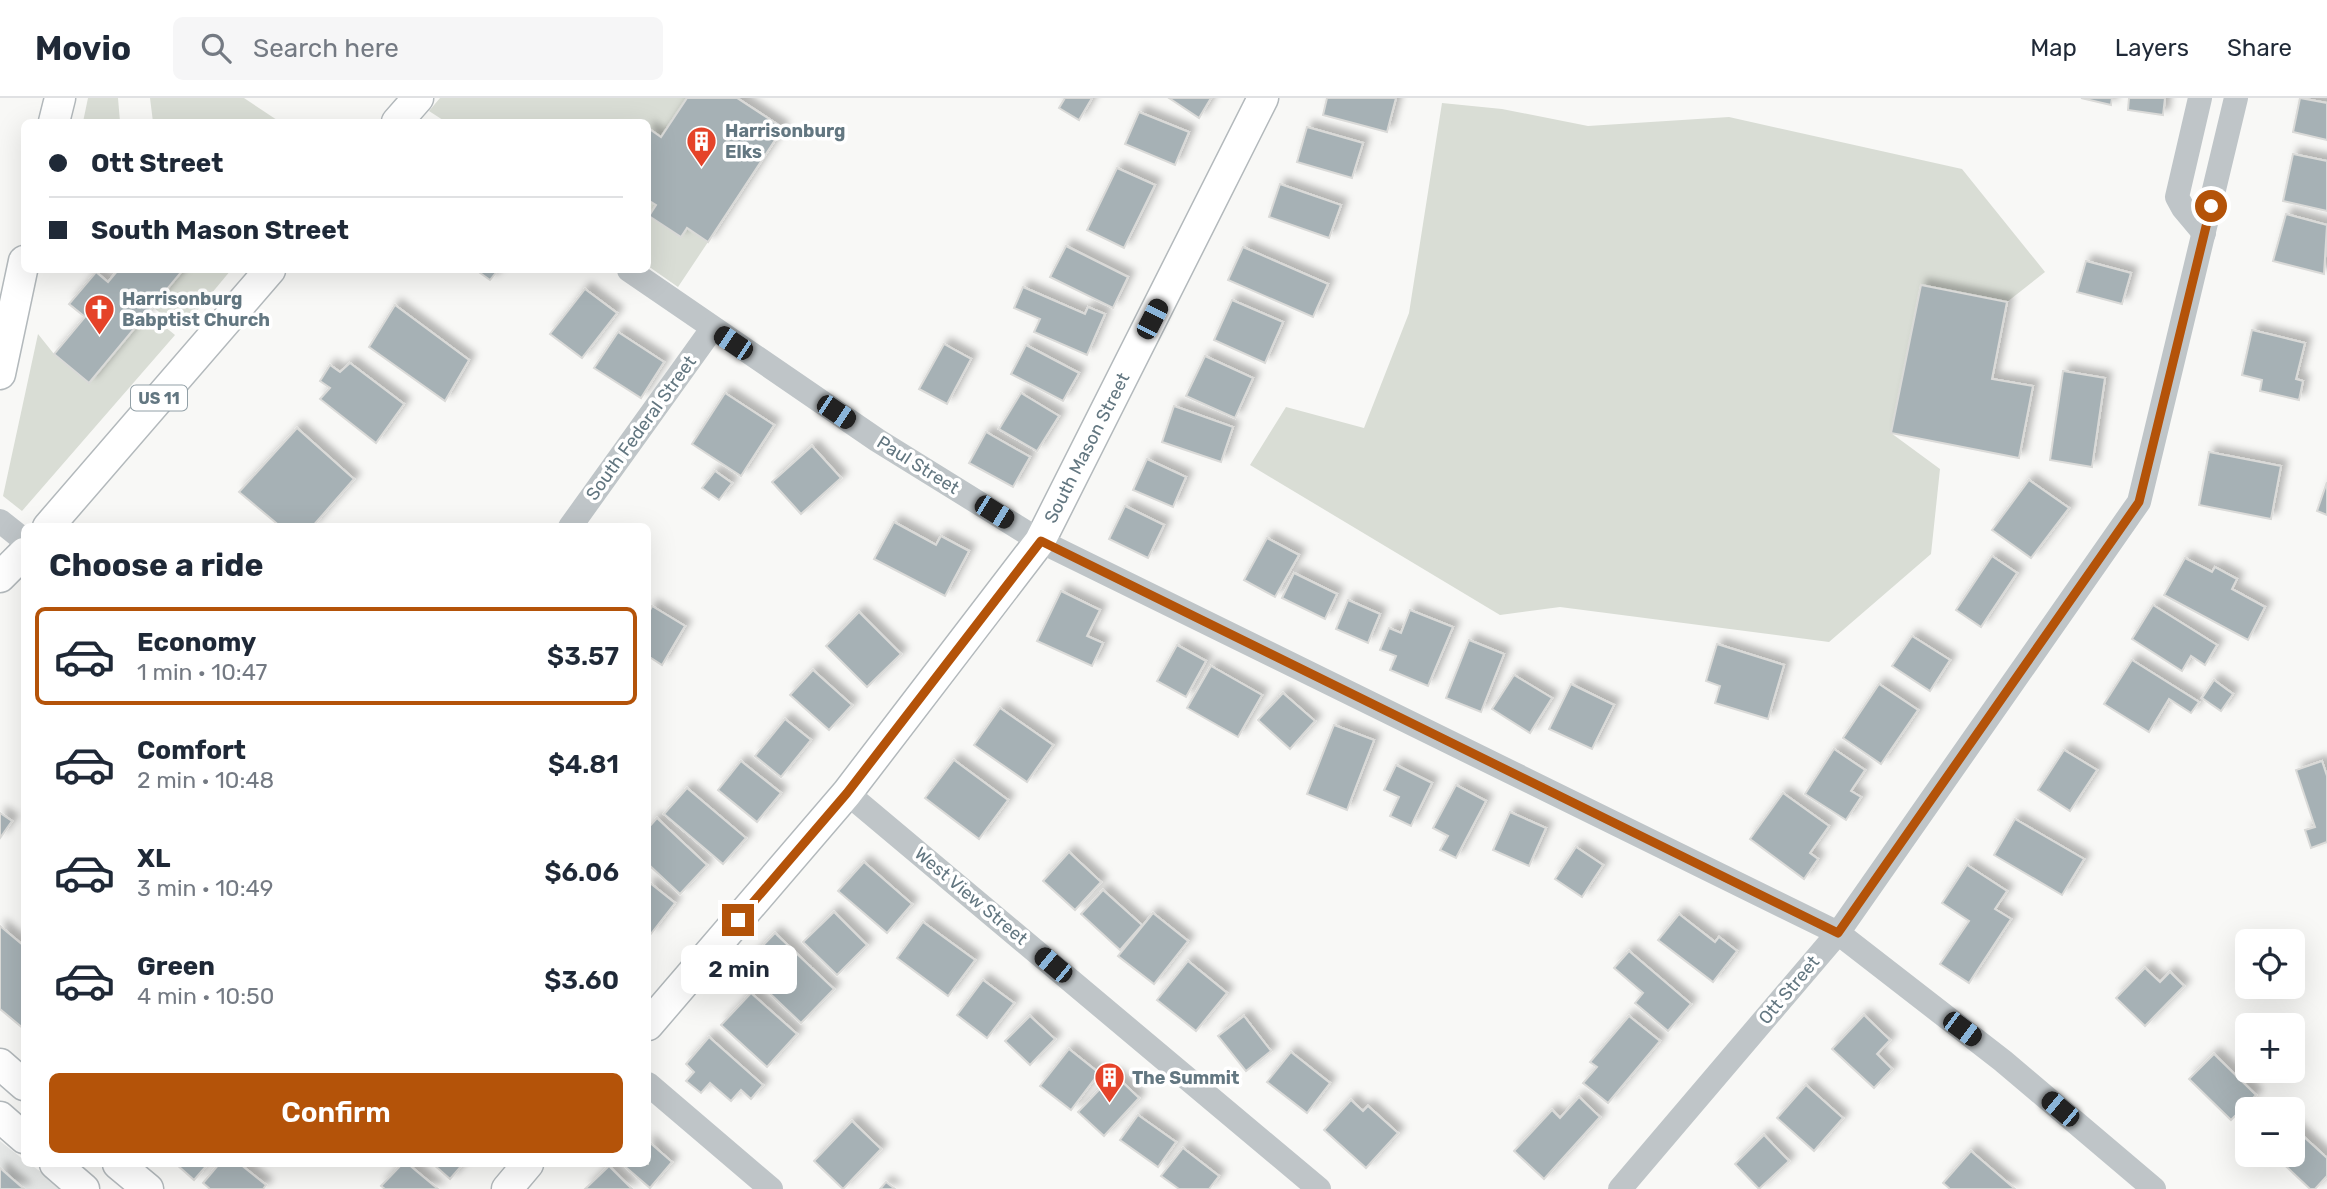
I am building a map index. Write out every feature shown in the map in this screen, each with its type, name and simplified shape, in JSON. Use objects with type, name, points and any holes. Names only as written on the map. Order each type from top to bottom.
[{"type":"main road","points":[[55,119],[60,98]]},
{"type":"main road","name":"South Mason Street","points":[[651,1022],[847,793],[1041,541],[1263,98]]},
{"type":"main road","points":[[0,374],[21,273]]},
{"type":"main road","name":"US 11","points":[[51,523],[267,273]]},
{"type":"main road","points":[[0,577],[21,556]]},
{"type":"main road","points":[[0,1064],[21,1082]]},
{"type":"main road","points":[[0,1117],[21,1135]]},
{"type":"main road","points":[[58,1167],[84,1189]]},
{"type":"main road","points":[[122,1167],[148,1189]]},
{"type":"main road","points":[[507,1189],[525,1167]]},
{"type":"street","points":[[2200,98],[2177,197],[2204,233]]},
{"type":"street","name":"Ott Street","points":[[1620,1189],[1838,933],[2139,502],[2236,98]]},
{"type":"street","name":"Paul Street","points":[[633,273],[877,440],[1041,541],[1838,933],[2003,1061],[2154,1189]]},
{"type":"street","name":"South Federal Street","points":[[573,523],[712,329]]},
{"type":"street","points":[[0,520],[21,538]]},
{"type":"street","name":"West View Street","points":[[847,793],[1320,1189]]},
{"type":"street","points":[[651,1087],[771,1189]]},
{"type":"shaded area","points":[[88,98],[118,98],[120,119],[84,119]]},
{"type":"shaded area","points":[[150,98],[244,98],[276,119],[153,119]]},
{"type":"shaded area","points":[[440,98],[687,98],[661,137],[651,130],[651,119],[441,119],[429,111]]},
{"type":"shaded area","points":[[1442,103],[1502,109],[1588,126],[1729,117],[1962,169],[2045,272],[2007,302],[1920,286],[1891,433],[1940,469],[1931,554],[1829,642],[1560,607],[1500,615],[1250,465],[1286,407],[1364,428],[1409,313]]},
{"type":"shaded area","points":[[651,218],[681,237],[687,228],[708,242],[678,287],[651,268]]},
{"type":"shaded area","points":[[181,273],[228,273],[181,330],[153,307]]},
{"type":"shaded area","points":[[148,313],[175,335],[22,511],[3,496],[38,334],[54,354],[89,383]]},
{"type":"shaded area","points":[[0,1141],[21,1158],[21,1167],[34,1167],[64,1189],[0,1189]]},
{"type":"building","name":"Harrisonburg Elks","points":[[687,98],[737,98],[783,128],[708,242],[687,228],[681,237],[651,217],[656,205],[651,202],[651,130],[661,137]]},
{"type":"building","points":[[1065,98],[1092,98],[1079,120],[1059,108]]},
{"type":"building","points":[[1169,98],[1211,98],[1199,118]]},
{"type":"building","points":[[1327,98],[1396,98],[1387,132],[1323,115]]},
{"type":"building","points":[[2081,98],[2112,98],[2111,105]]},
{"type":"building","points":[[2129,98],[2165,98],[2163,115],[2128,110]]},
{"type":"building","points":[[2300,98],[2327,103],[2327,140],[2293,132]]},
{"type":"building","points":[[1139,112],[1189,132],[1175,165],[1125,144]]},
{"type":"building","points":[[1307,127],[1363,143],[1352,178],[1297,162]]},
{"type":"building","points":[[2293,154],[2327,161],[2327,211],[2283,201]]},
{"type":"building","points":[[1117,168],[1155,185],[1124,248],[1087,230]]},
{"type":"building","points":[[1280,184],[1341,205],[1329,238],[1269,217]]},
{"type":"building","points":[[2286,214],[2327,225],[2324,274],[2273,261]]},
{"type":"building","points":[[1066,246],[1128,277],[1113,308],[1050,277]]},
{"type":"building","points":[[1243,247],[1328,284],[1313,317],[1228,280]]},
{"type":"building","points":[[2086,261],[2131,273],[2122,304],[2077,292]]},
{"type":"building","name":"Harrisonburg Babptist Church","points":[[95,273],[108,282],[116,273],[181,273],[89,383],[54,354],[85,317],[69,304]]},
{"type":"building","points":[[480,273],[496,273],[490,280]]},
{"type":"building","points":[[1921,285],[2007,302],[1992,379],[2033,386],[2019,458],[1891,433]]},
{"type":"building","points":[[1023,287],[1085,314],[1088,307],[1105,314],[1087,355],[1034,332],[1040,319],[1014,308]]},
{"type":"building","points":[[585,289],[617,313],[582,358],[550,334]]},
{"type":"building","points":[[1232,300],[1283,322],[1265,363],[1214,340]]},
{"type":"building","points":[[395,305],[469,360],[445,401],[369,347]]},
{"type":"building","points":[[2252,330],[2305,343],[2296,379],[2303,381],[2299,400],[2260,391],[2262,380],[2242,375]]},
{"type":"building","points":[[618,332],[664,362],[641,398],[594,368]]},
{"type":"building","points":[[944,344],[971,359],[947,404],[919,389]]},
{"type":"building","points":[[1026,345],[1079,373],[1063,401],[1011,374]]},
{"type":"building","points":[[1205,356],[1253,378],[1235,418],[1186,396]]},
{"type":"building","points":[[350,363],[404,404],[376,443],[320,399],[330,388],[320,381],[330,365],[340,372]]},
{"type":"building","points":[[2063,371],[2105,378],[2092,467],[2050,460]]},
{"type":"building","points":[[725,393],[774,425],[741,476],[692,444]]},
{"type":"building","points":[[1021,393],[1059,416],[1037,451],[999,429]]},
{"type":"building","points":[[1174,406],[1233,427],[1221,462],[1162,442]]},
{"type":"building","points":[[297,428],[354,479],[316,523],[276,523],[239,492]]},
{"type":"building","points":[[986,432],[1030,457],[1013,487],[969,463]]},
{"type":"building","points":[[812,446],[841,478],[801,514],[772,482]]},
{"type":"building","points":[[2209,452],[2281,466],[2271,519],[2199,505]]},
{"type":"building","points":[[1147,459],[1186,477],[1173,507],[1133,490]]},
{"type":"building","points":[[715,471],[732,483],[719,500],[702,488]]},
{"type":"building","points":[[2029,480],[2069,508],[2031,558],[1992,530]]},
{"type":"building","points":[[2327,482],[2327,515],[2317,511]]},
{"type":"building","points":[[1125,506],[1164,525],[1148,558],[1109,539]]},
{"type":"building","points":[[894,522],[936,545],[941,536],[969,551],[945,596],[874,559]]},
{"type":"building","points":[[1267,538],[1299,555],[1275,597],[1244,580]]},
{"type":"building","points":[[1992,556],[2017,573],[1981,627],[1956,610]]},
{"type":"building","points":[[2185,558],[2212,572],[2215,567],[2237,579],[2232,589],[2265,607],[2248,640],[2164,595]]},
{"type":"building","points":[[1294,573],[1337,594],[1325,619],[1282,598]]},
{"type":"building","points":[[1061,591],[1100,610],[1087,636],[1103,643],[1092,666],[1037,641]]},
{"type":"building","points":[[1348,600],[1380,614],[1368,643],[1336,629]]},
{"type":"building","points":[[2153,605],[2217,645],[2205,665],[2191,656],[2182,671],[2132,639]]},
{"type":"building","points":[[652,606],[685,626],[662,665],[651,658]]},
{"type":"building","points":[[1410,610],[1453,627],[1428,686],[1390,670],[1396,656],[1380,650],[1389,628],[1401,633]]},
{"type":"building","points":[[859,612],[901,654],[867,687],[826,646]]},
{"type":"building","points":[[1912,636],[1950,660],[1930,691],[1892,666]]},
{"type":"building","points":[[1469,640],[1504,654],[1481,712],[1446,698]]},
{"type":"building","points":[[1717,644],[1784,665],[1768,719],[1715,703],[1720,686],[1706,681]]},
{"type":"building","points":[[1177,645],[1206,661],[1186,697],[1157,681]]},
{"type":"building","points":[[2132,660],[2199,702],[2191,713],[2169,699],[2149,732],[2104,704]]},
{"type":"building","points":[[1211,666],[1262,695],[1238,737],[1187,708]]},
{"type":"building","points":[[813,670],[852,705],[829,730],[790,695]]},
{"type":"building","points":[[1514,675],[1552,698],[1530,733],[1492,709]]},
{"type":"building","points":[[2214,680],[2233,694],[2221,711],[2202,698]]},
{"type":"building","points":[[1571,684],[1614,705],[1592,749],[1549,729]]},
{"type":"building","points":[[1879,684],[1918,710],[1881,764],[1843,738]]},
{"type":"building","points":[[1283,693],[1315,721],[1290,749],[1258,720]]},
{"type":"building","points":[[1000,708],[1053,745],[1027,782],[974,745]]},
{"type":"building","points":[[785,719],[811,740],[781,777],[755,756]]},
{"type":"building","points":[[1334,725],[1374,740],[1347,810],[1307,794]]},
{"type":"building","points":[[1834,749],[1865,770],[1851,791],[1861,797],[1846,820],[1805,794]]},
{"type":"building","points":[[2064,750],[2097,770],[2070,811],[2038,790]]},
{"type":"building","points":[[954,760],[1008,800],[979,839],[925,798]]},
{"type":"building","points":[[741,761],[781,793],[757,822],[718,790]]},
{"type":"building","points":[[2322,761],[2327,776],[2327,842],[2311,848],[2305,830],[2315,827],[2296,770]]},
{"type":"building","points":[[1396,765],[1432,783],[1411,826],[1390,816],[1399,797],[1384,790]]},
{"type":"building","points":[[1456,785],[1486,801],[1456,858],[1440,850],[1448,836],[1433,828]]},
{"type":"building","points":[[687,788],[746,838],[723,864],[664,814]]},
{"type":"building","points":[[1783,793],[1829,826],[1810,853],[1818,859],[1804,879],[1750,839]]},
{"type":"building","points":[[1510,812],[1546,828],[1529,866],[1493,850]]},
{"type":"building","points":[[0,813],[12,821],[0,838]]},
{"type":"building","points":[[657,818],[707,865],[680,894],[651,867],[651,825]]},
{"type":"building","points":[[2015,819],[2084,859],[2062,895],[1994,855]]},
{"type":"building","points":[[1576,847],[1603,865],[1582,897],[1555,879]]},
{"type":"building","points":[[1069,852],[1101,882],[1075,910],[1043,881]]},
{"type":"building","points":[[864,862],[912,904],[887,933],[838,891]]},
{"type":"building","points":[[1967,865],[2007,891],[1995,909],[2011,919],[1969,983],[1940,964],[1969,921],[1942,903]]},
{"type":"building","points":[[651,884],[675,903],[651,934]]},
{"type":"building","points":[[1103,890],[1142,925],[1120,950],[1081,914]]},
{"type":"building","points":[[834,912],[867,945],[837,975],[803,942]]},
{"type":"building","points":[[1153,913],[1188,941],[1154,984],[1118,956]]},
{"type":"building","points":[[1679,914],[1715,942],[1719,937],[1737,951],[1713,982],[1658,940]]},
{"type":"building","points":[[923,922],[975,960],[948,996],[897,958]]},
{"type":"building","points":[[0,926],[21,944],[21,1026],[0,1009]]},
{"type":"building","points":[[775,933],[834,989],[801,1023],[742,967]]},
{"type":"building","points":[[1629,951],[1691,1004],[1668,1031],[1635,1003],[1643,993],[1614,968]]},
{"type":"building","points":[[1188,961],[1227,993],[1196,1031],[1157,1000]]},
{"type":"building","points":[[2145,968],[2160,982],[2170,972],[2184,986],[2145,1026],[2116,998]]},
{"type":"building","points":[[983,980],[1014,1003],[987,1038],[957,1015]]},
{"type":"building","points":[[751,993],[797,1034],[767,1067],[721,1025]]},
{"type":"building","points":[[1864,1015],[1890,1040],[1877,1054],[1892,1069],[1874,1088],[1832,1049]]},
{"type":"building","points":[[1030,1016],[1055,1039],[1030,1065],[1005,1041]]},
{"type":"building","points":[[1244,1016],[1271,1051],[1246,1071],[1218,1036]]},
{"type":"building","points":[[1629,1016],[1660,1041],[1608,1103],[1583,1083],[1597,1067],[1590,1062]]},
{"type":"building","points":[[709,1037],[763,1085],[751,1099],[741,1090],[731,1101],[710,1083],[701,1093],[686,1081],[694,1072],[686,1064]]},
{"type":"building","points":[[1069,1049],[1099,1073],[1071,1110],[1040,1086]]},
{"type":"building","points":[[1291,1052],[1330,1083],[1307,1113],[1267,1082]]},
{"type":"building","points":[[2214,1054],[2235,1074],[2235,1083],[2244,1083],[2256,1095],[2235,1097],[2235,1116],[2231,1120],[2189,1079]]},
{"type":"building","name":"The Summit","points":[[1114,1074],[1139,1098],[1104,1136],[1078,1112]]},
{"type":"building","points":[[1806,1085],[1843,1118],[1814,1151],[1777,1118]]},
{"type":"building","points":[[1579,1097],[1600,1117],[1544,1179],[1514,1151],[1552,1110],[1560,1118]]},
{"type":"building","points":[[1351,1100],[1363,1111],[1368,1106],[1398,1133],[1366,1168],[1324,1130]]},
{"type":"building","points":[[1138,1115],[1176,1142],[1158,1167],[1120,1140]]},
{"type":"building","points":[[852,1121],[881,1149],[843,1189],[814,1161]]},
{"type":"building","points":[[1764,1135],[1789,1161],[1759,1189],[1735,1164]]},
{"type":"building","points":[[2305,1138],[2327,1158],[2327,1176],[2315,1189],[2310,1189],[2287,1167],[2305,1167]]},
{"type":"building","points":[[651,1144],[672,1162],[650,1188],[626,1167],[651,1167]]},
{"type":"building","points":[[1183,1148],[1219,1176],[1209,1189],[1179,1189],[1161,1176]]},
{"type":"building","points":[[1971,1151],[2015,1189],[1950,1189],[1943,1183]]},
{"type":"building","points":[[179,1167],[205,1167],[194,1180]]},
{"type":"building","points":[[216,1167],[244,1167],[266,1185],[263,1189],[210,1189],[203,1183]]},
{"type":"building","points":[[399,1167],[412,1167],[438,1189],[385,1189],[381,1186]]},
{"type":"building","points":[[436,1167],[460,1167],[450,1179]]},
{"type":"building","points":[[610,1167],[632,1189],[585,1189]]},
{"type":"building","points":[[0,1168],[24,1189],[0,1189]]},
{"type":"building","points":[[886,1182],[895,1189],[880,1189]]},
{"type":"place","name":"Harrisonburg Elks","points":[[702,168]]},
{"type":"place","name":"Harrisonburg Babptist Church","points":[[99,336]]},
{"type":"place","name":"The Summit","points":[[1109,1105]]},
{"type":"route","points":[[738,920],[847,793],[1041,541],[1838,933],[2139,502],[2211,206]]}]
